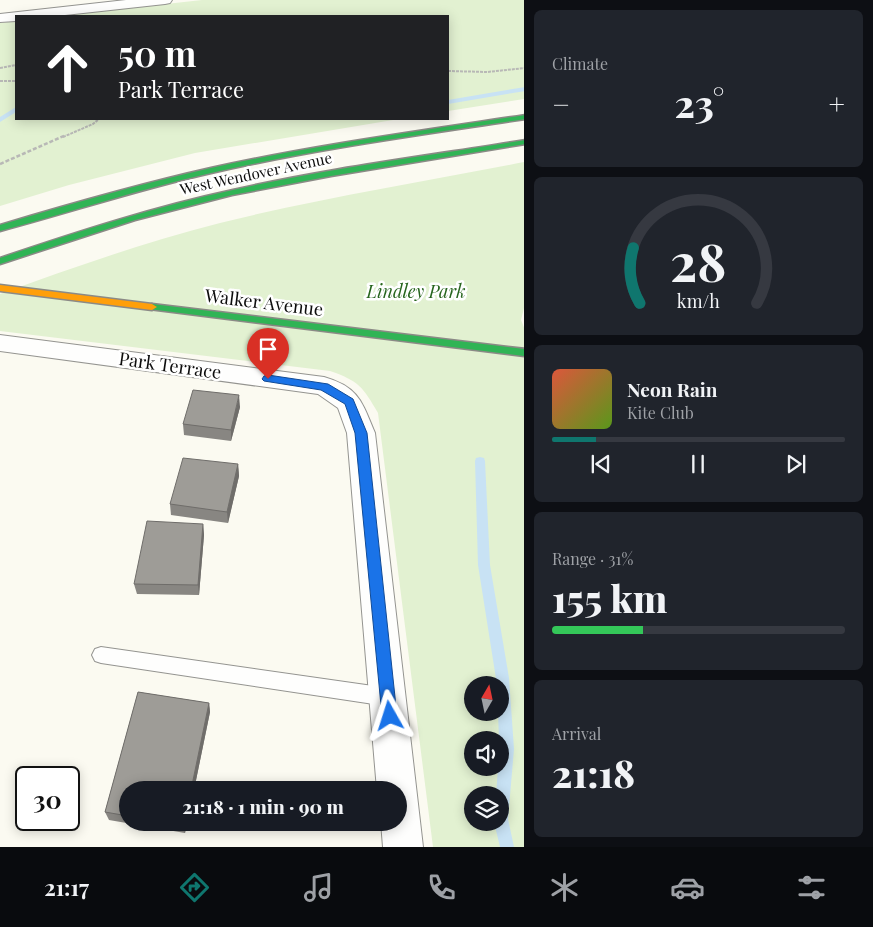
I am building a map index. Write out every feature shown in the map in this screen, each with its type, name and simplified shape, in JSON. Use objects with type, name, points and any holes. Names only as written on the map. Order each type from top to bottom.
[{"type":"main road","name":"West Wendover Avenue","points":[[0,228],[141,187],[212,170],[302,152],[524,116]]},
{"type":"main road","name":"West Wendover Avenue","points":[[0,261],[128,219],[264,185],[524,142]]},
{"type":"main road","name":"Walker Avenue","points":[[0,288],[524,353]]},
{"type":"street","points":[[21,14],[26,0]]},
{"type":"street","points":[[16,15],[165,0]]},
{"type":"street","points":[[0,18],[15,15]]},
{"type":"street","name":"Park Terrace","points":[[0,343],[324,386],[349,402],[361,433],[396,781]]},
{"type":"street","name":"Park Terrace","points":[[401,831],[403,847]]},
{"type":"lane","points":[[101,655],[388,697]]},
{"type":"path","points":[[0,68],[15,65]]},
{"type":"path","points":[[449,71],[487,72],[524,68]]},
{"type":"path","points":[[0,81],[15,81]]},
{"type":"path","points":[[0,164],[93,124],[98,120]]},
{"type":"green space","points":[[202,0],[524,0],[524,99],[449,111],[449,15],[67,15]]},
{"type":"green space","points":[[15,21],[15,120],[393,120],[195,153],[69,185],[0,206],[0,23]]},
{"type":"green space","name":"Lindley Park","points":[[524,162],[524,308],[521,320],[524,328],[524,847],[433,847],[378,413],[359,386],[348,378],[330,371],[0,331],[0,294],[136,247],[192,230],[258,214]]},
{"type":"building","points":[[193,390],[239,395],[231,430],[183,424]]},
{"type":"building","points":[[183,458],[238,464],[227,512],[170,504]]},
{"type":"building","points":[[147,521],[203,524],[198,585],[134,584]]},
{"type":"building","points":[[138,692],[209,703],[193,781],[119,781],[119,814],[105,812]]},
{"type":"waterway","points":[[449,102],[524,89]]},
{"type":"waterway","points":[[0,120],[15,110]]},
{"type":"waterway","points":[[480,461],[484,565],[503,678],[507,749],[501,819],[507,847]]},
{"type":"traffic: fast","points":[[0,228],[185,176],[251,162],[368,141],[524,117]]},
{"type":"traffic: fast","points":[[0,261],[132,218],[232,192],[331,173],[524,142]]},
{"type":"traffic: fast","points":[[152,307],[524,353]]},
{"type":"traffic: slow","points":[[0,288],[152,307]]},
{"type":"route","points":[[268,379],[324,386],[349,402],[361,433],[390,716]]}]
